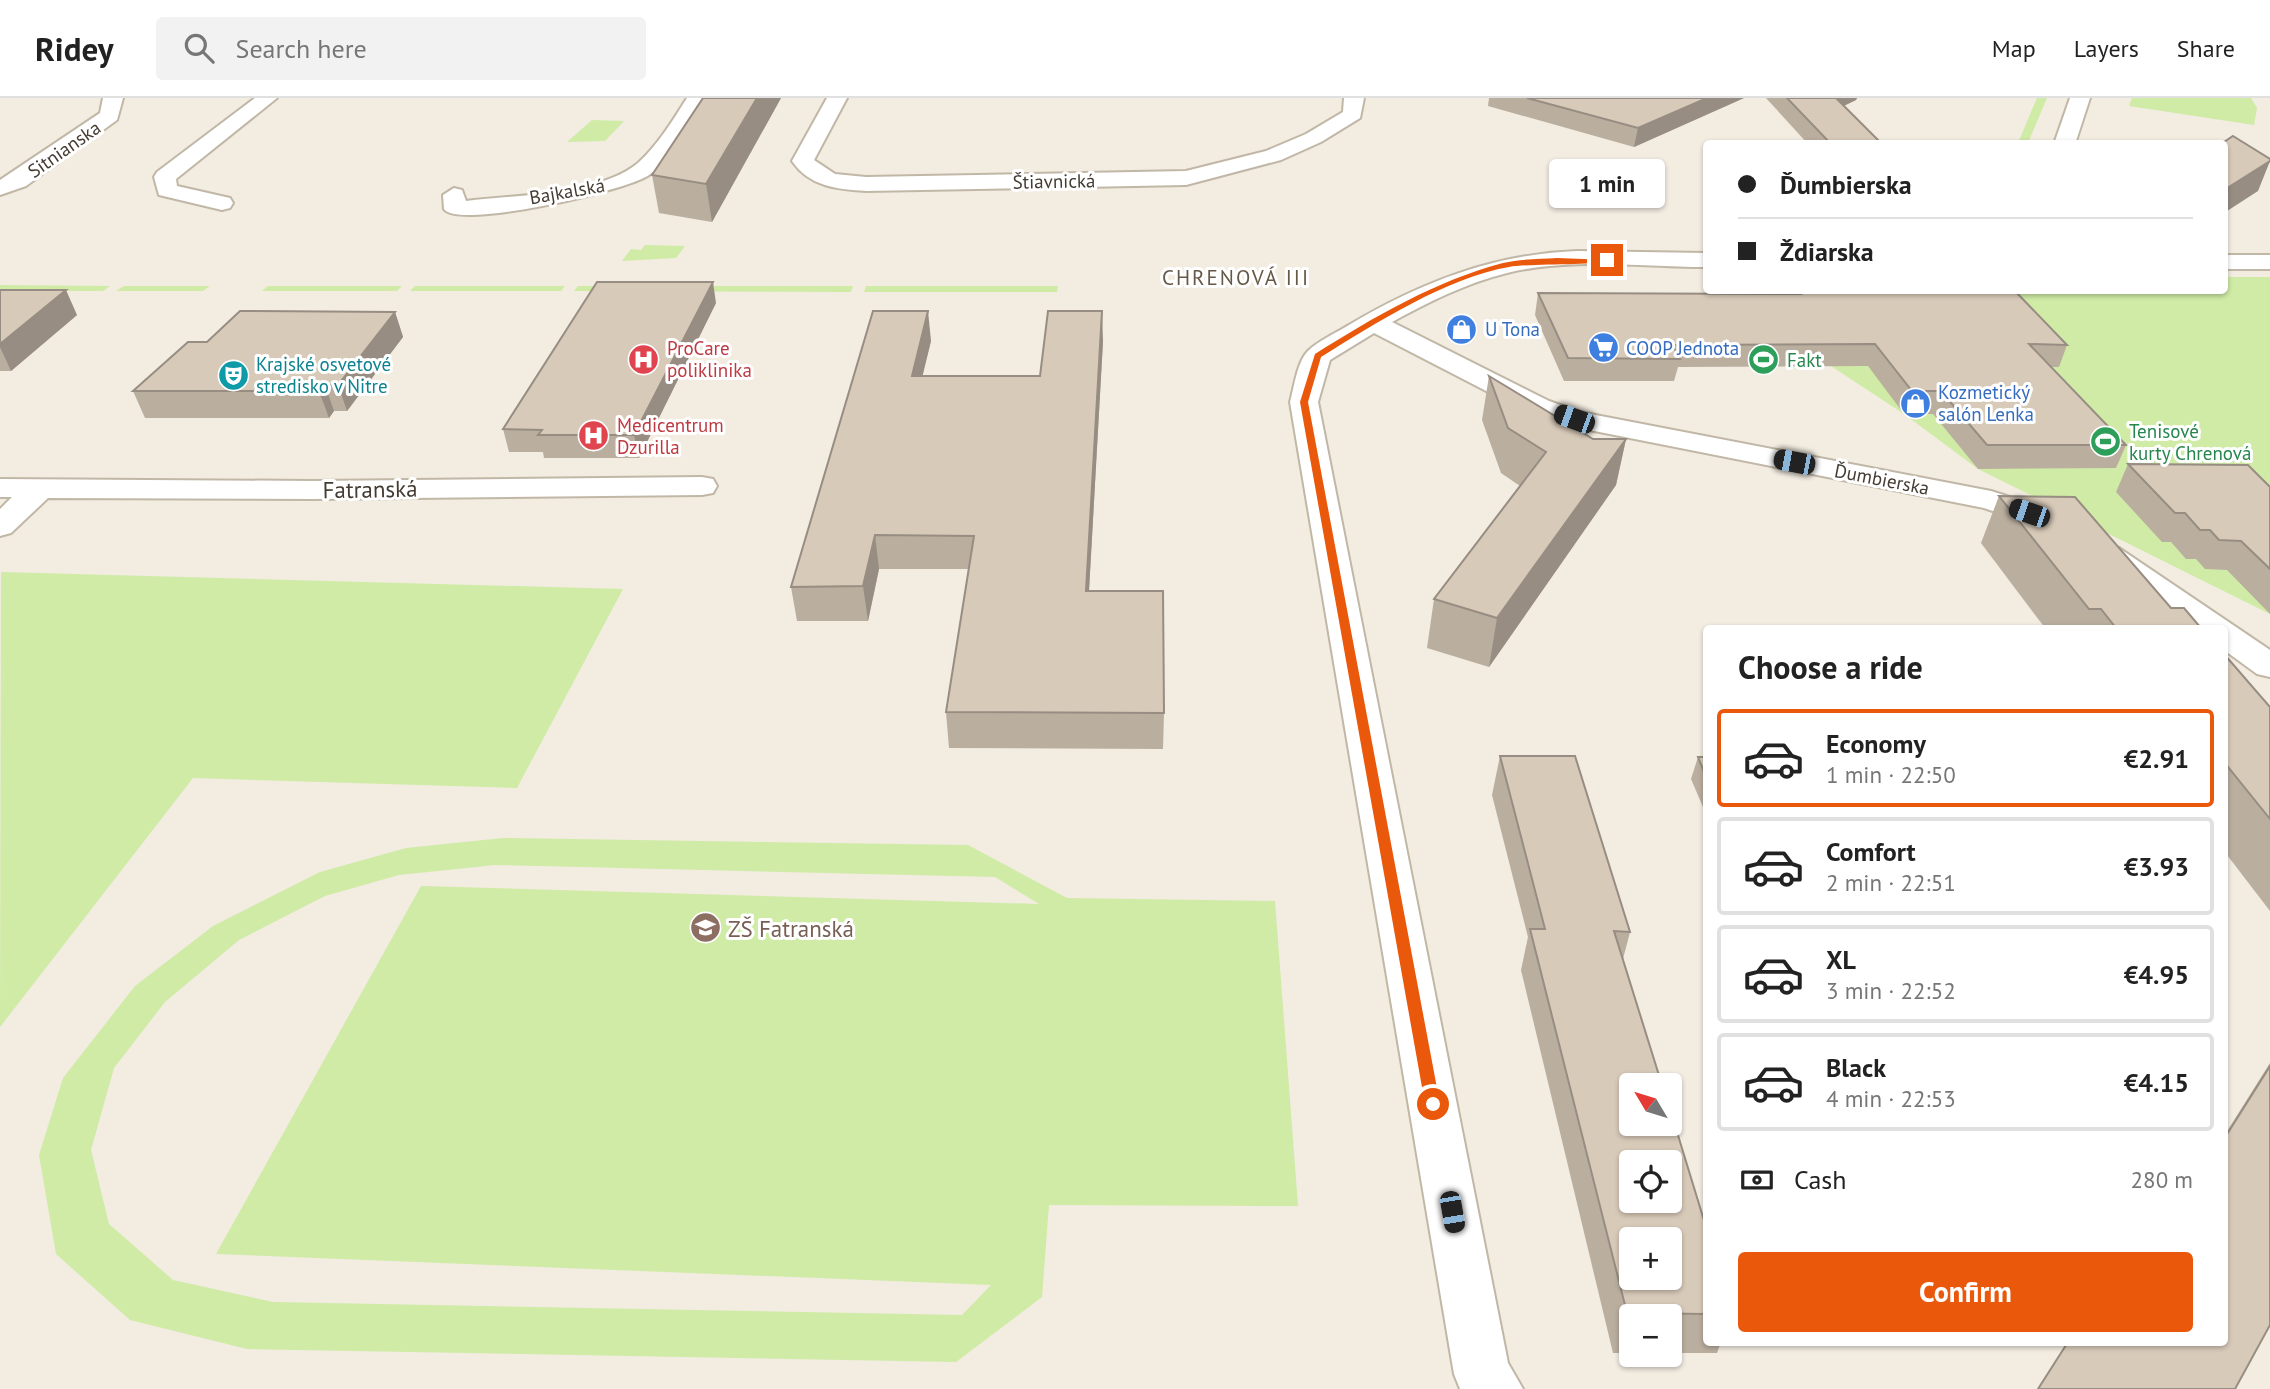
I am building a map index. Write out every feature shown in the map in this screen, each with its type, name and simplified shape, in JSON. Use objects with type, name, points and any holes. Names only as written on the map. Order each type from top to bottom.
[{"type":"street","name":"Sitnianska","points":[[0,188],[18,181],[110,116],[113,98]]},
{"type":"street","points":[[222,203],[167,190],[165,177],[267,98]]},
{"type":"street","name":"Bajkalská","points":[[454,195],[455,209],[587,190],[620,181],[644,169],[696,98]]},
{"type":"street","name":"Štiavnická","points":[[837,98],[803,161],[812,174],[834,181],[866,184],[1186,178],[1233,170],[1317,139],[1353,114],[1354,98]]},
{"type":"street","points":[[2065,140],[2080,98]]},
{"type":"street","points":[[1481,1384],[1304,402],[1318,356],[1372,322],[1433,290],[1506,265],[1557,260],[1703,260]]},
{"type":"street","points":[[2228,262],[2270,262]]},
{"type":"street","name":"Ďumbierska","points":[[1372,322],[1539,407],[1574,419],[1991,500],[2048,520],[2210,625]]},
{"type":"street","name":"Fatranská","points":[[0,488],[38,490],[702,486]]},
{"type":"street","points":[[0,526],[38,490]]},
{"type":"street","points":[[2228,637],[2270,666]]},
{"type":"green space","points":[[2037,98],[2047,98],[2029,140],[2019,140]]},
{"type":"green space","points":[[2132,98],[2251,98],[2257,108],[2254,125],[2129,106]]},
{"type":"green space","points":[[592,120],[624,121],[605,141],[567,142]]},
{"type":"green space","points":[[645,245],[685,246],[676,258],[622,261],[631,249],[641,250]]},
{"type":"green space","name":"Tenisové kurty Chrenová","points":[[2228,277],[2270,277],[2270,614],[1978,469],[1904,414],[1831,366],[1776,294],[2228,294]]},
{"type":"green space","points":[[0,285],[110,286],[103,291],[0,291]]},
{"type":"green space","points":[[124,286],[210,286],[203,291],[116,291]]},
{"type":"green space","points":[[268,286],[402,286],[397,291],[262,291]]},
{"type":"green space","points":[[415,286],[565,286],[561,291],[410,291]]},
{"type":"green space","points":[[578,286],[853,286],[851,292],[574,291]]},
{"type":"green space","points":[[866,286],[1058,286],[1057,292],[864,292]]},
{"type":"green space","points":[[1,572],[623,589],[517,788],[193,778],[0,1027]]},
{"type":"green space","points":[[503,838],[968,845],[1067,898],[1275,901],[1298,1206],[1049,1205],[1042,1297],[956,1362],[247,1349],[130,1320],[56,1254],[39,1155],[63,1078],[135,986],[213,926],[320,872],[406,848]],"holes":[[[495,865],[995,877],[1039,904],[421,886],[216,1254],[991,1285],[962,1315],[273,1302],[173,1280],[109,1224],[91,1150],[114,1068],[165,1002],[239,940],[325,896],[399,875]]]},
{"type":"building","points":[[703,98],[757,98],[706,184],[652,175]]},
{"type":"building","points":[[1527,98],[1707,98],[1638,128]]},
{"type":"building","points":[[1787,98],[1836,98],[1878,140],[1827,140]]},
{"type":"building","points":[[2233,136],[2270,161],[2228,187],[2227,140]]},
{"type":"building","points":[[597,282],[713,282],[634,435],[538,435],[542,430],[503,429]]},
{"type":"building","points":[[0,290],[66,290],[0,344]]},
{"type":"building","points":[[1538,293],[2018,294],[2067,345],[2029,344],[2126,445],[1987,445],[1941,391],[1912,391],[1875,344],[1672,345],[1680,359],[1568,358]]},
{"type":"building","points":[[240,311],[395,312],[338,385],[325,385],[319,391],[133,391],[188,342],[207,342]]},
{"type":"building","points":[[873,311],[928,311],[912,376],[1040,376],[1048,311],[1102,311],[1086,591],[1163,591],[1164,713],[946,712],[974,536],[875,535],[863,586],[791,587]]},
{"type":"building","points":[[1489,376],[1593,439],[1626,439],[1497,618],[1434,599],[1546,452],[1508,428]]},
{"type":"building","points":[[2128,464],[2248,465],[2270,487],[2270,569],[2241,541],[2219,540],[2210,530],[2200,530],[2185,513],[2175,513]]},
{"type":"building","points":[[1999,496],[2075,497],[2171,608],[2184,608],[2198,625],[2114,625],[2101,609],[2089,609]]},
{"type":"building","points":[[2228,659],[2270,707],[2270,819],[2228,767]]},
{"type":"building","points":[[1500,756],[1575,756],[1630,932],[1614,931],[1658,1073],[1619,1073],[1619,1136],[1678,1136],[1703,1217],[1703,1314],[1682,1314],[1682,1304],[1625,1304],[1621,1290],[1682,1290],[1682,1227],[1619,1227],[1619,1281],[1530,929],[1545,929]]},
{"type":"building","points":[[1698,757],[1703,757],[1703,770]]},
{"type":"building","points":[[2270,1066],[2270,1325],[2235,1389],[2038,1389],[2065,1346],[2228,1346],[2228,1133]]},
{"type":"place","name":"U Tona","points":[[1462,329]]},
{"type":"place","name":"COOP Jednota","points":[[1603,348]]},
{"type":"place","name":"ProCare poliklinika","points":[[644,359]]},
{"type":"place","name":"Fakt","points":[[1764,360]]},
{"type":"place","name":"Krajské osvetové stredisko v Nitre","points":[[233,375]]},
{"type":"place","name":"Kozmetický salón Lenka","points":[[1915,403]]},
{"type":"place","name":"Medicentrum Dzurilla","points":[[594,436]]},
{"type":"place","name":"Tenisové kurty Chrenová","points":[[2106,442]]},
{"type":"place","name":"ZŠ Fatranská","points":[[705,928]]},
{"type":"district","name":"CHRENOVÁ III","points":[[1236,277]]},
{"type":"route","points":[[1433,1104],[1304,402],[1318,356],[1372,322],[1433,290],[1506,265],[1557,260],[1607,260]]}]
